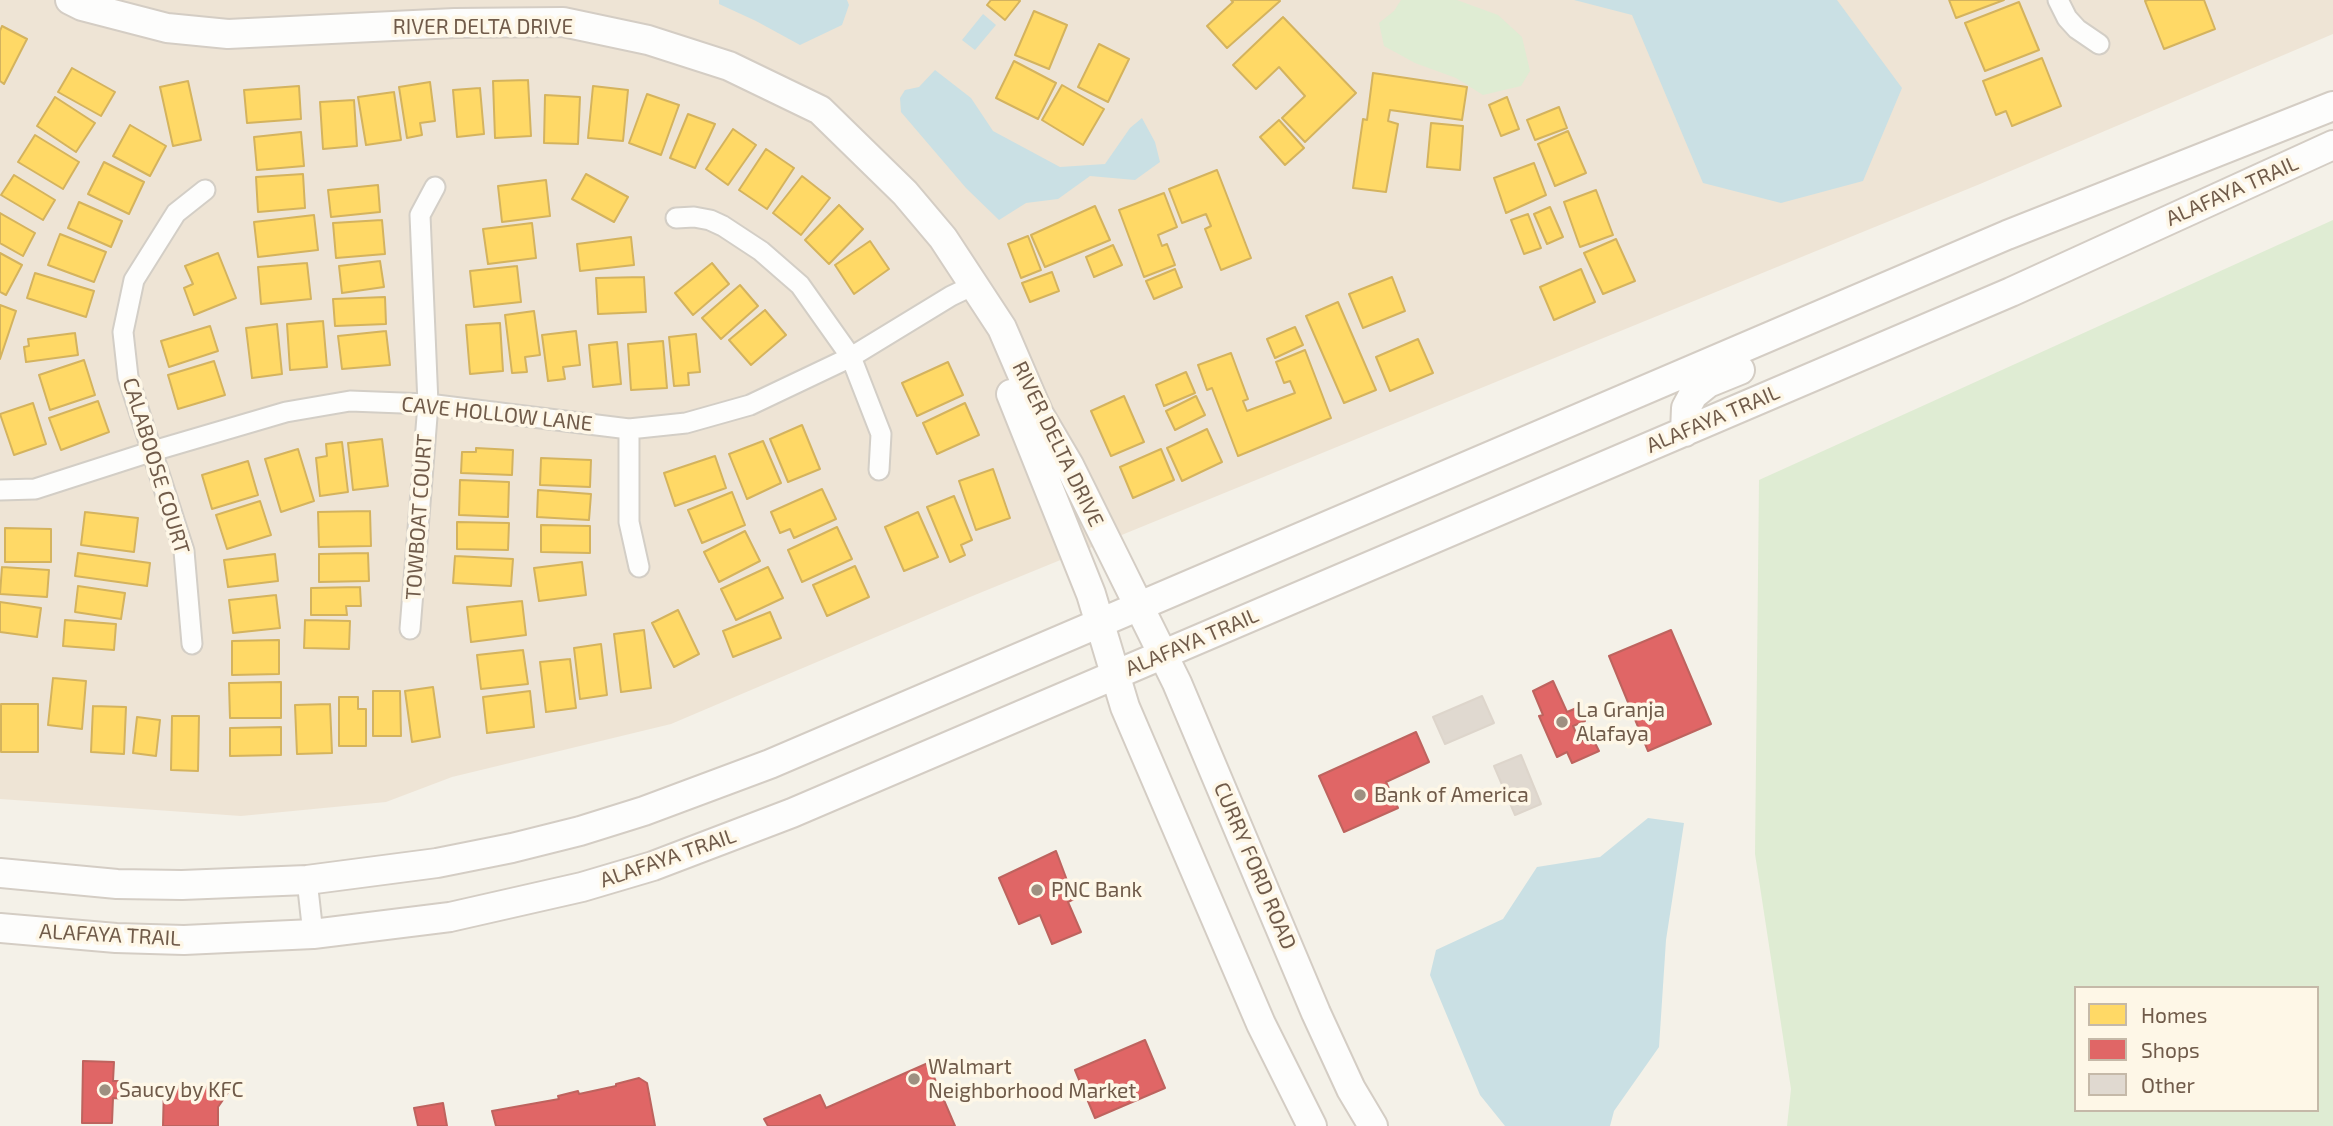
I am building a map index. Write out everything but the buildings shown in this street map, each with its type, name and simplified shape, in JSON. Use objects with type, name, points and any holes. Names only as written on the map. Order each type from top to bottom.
[{"type":"main road","name":"RIVER DELTA DRIVE","points":[[70,0],[82,6],[167,28],[228,34],[456,23],[563,22],[648,40],[729,66],[820,110],[905,193],[943,238],[1002,328],[1039,414],[1069,465],[1138,606]]},
{"type":"main road","name":"ALAFAYA TRAIL","points":[[0,873],[130,884],[307,880],[437,863],[512,848],[644,811],[770,764],[2007,235],[2333,106]]},
{"type":"main road","name":"ALAFAYA TRAIL","points":[[0,928],[116,938],[245,939],[313,934],[450,917],[582,887],[653,866],[792,813],[1685,432],[2011,292],[2333,145]]},
{"type":"main road","points":[[1685,432],[1686,408],[1693,395],[1708,383],[1913,296],[2007,235]]},
{"type":"main road","name":"RIVER DELTA DRIVE","points":[[974,285],[987,333],[1100,622]]},
{"type":"main road","name":"CURRY FORD ROAD","points":[[1138,606],[1177,683],[1316,1013],[1351,1089],[1373,1126]]},
{"type":"main road","points":[[1100,622],[1125,707],[1261,1024],[1312,1126]]},
{"type":"street","points":[[2058,0],[2067,18],[2077,29],[2099,44]]},
{"type":"street","name":"TOWBOAT COURT","points":[[410,629],[428,404],[420,215],[435,187]]},
{"type":"street","name":"CALABOOSE COURT","points":[[192,644],[184,551],[128,377],[122,332],[134,280],[176,213],[205,190]]},
{"type":"street","points":[[676,218],[710,220],[740,236],[800,285],[851,357],[881,434],[879,470]]},
{"type":"street","name":"CAVE HOLLOW LANE","points":[[0,490],[35,489],[286,412],[350,401],[428,404],[629,429],[687,423],[750,405],[851,357],[951,296],[974,285]]},
{"type":"street","points":[[629,429],[629,522],[639,567]]},
{"type":"street","points":[[307,880],[313,934]]},
{"type":"shaded area","points":[[0,0],[2333,0],[2333,34],[1980,184],[970,597],[671,724],[452,777],[386,802],[241,816],[0,799]]},
{"type":"shaded area","points":[[719,0],[847,0],[849,5],[842,25],[800,45],[719,4]]},
{"type":"shaded area","points":[[1574,0],[1837,0],[1902,88],[1863,181],[1781,203],[1703,183],[1632,15]]},
{"type":"shaded area","points":[[983,14],[996,25],[975,50],[962,40]]},
{"type":"shaded area","points":[[935,70],[971,98],[993,131],[1060,167],[1105,164],[1130,128],[1142,118],[1155,142],[1160,162],[1135,180],[1090,176],[1058,199],[1026,203],[999,220],[966,188],[901,112],[900,98],[905,90],[919,87]]},
{"type":"shaded area","points":[[1648,818],[1684,823],[1666,940],[1659,1047],[1614,1111],[1610,1126],[1505,1126],[1480,1095],[1430,975],[1436,950],[1503,919],[1537,867],[1600,857]]},
{"type":"green space","points":[[1401,0],[1457,0],[1498,15],[1522,37],[1530,71],[1521,86],[1483,95],[1456,78],[1415,63],[1384,46],[1379,23],[1394,11]]},
{"type":"green space","points":[[2333,220],[2333,1126],[1787,1126],[1791,1089],[1755,854],[1759,480]]},
{"type":"place","name":"La Granja Alafaya","points":[[1562,722]]},
{"type":"place","name":"Bank of America","points":[[1360,795]]},
{"type":"place","name":"PNC Bank","points":[[1037,890]]},
{"type":"place","name":"Walmart Neighborhood Market","points":[[914,1079]]},
{"type":"place","name":"Saucy by KFC","points":[[105,1090]]}]
